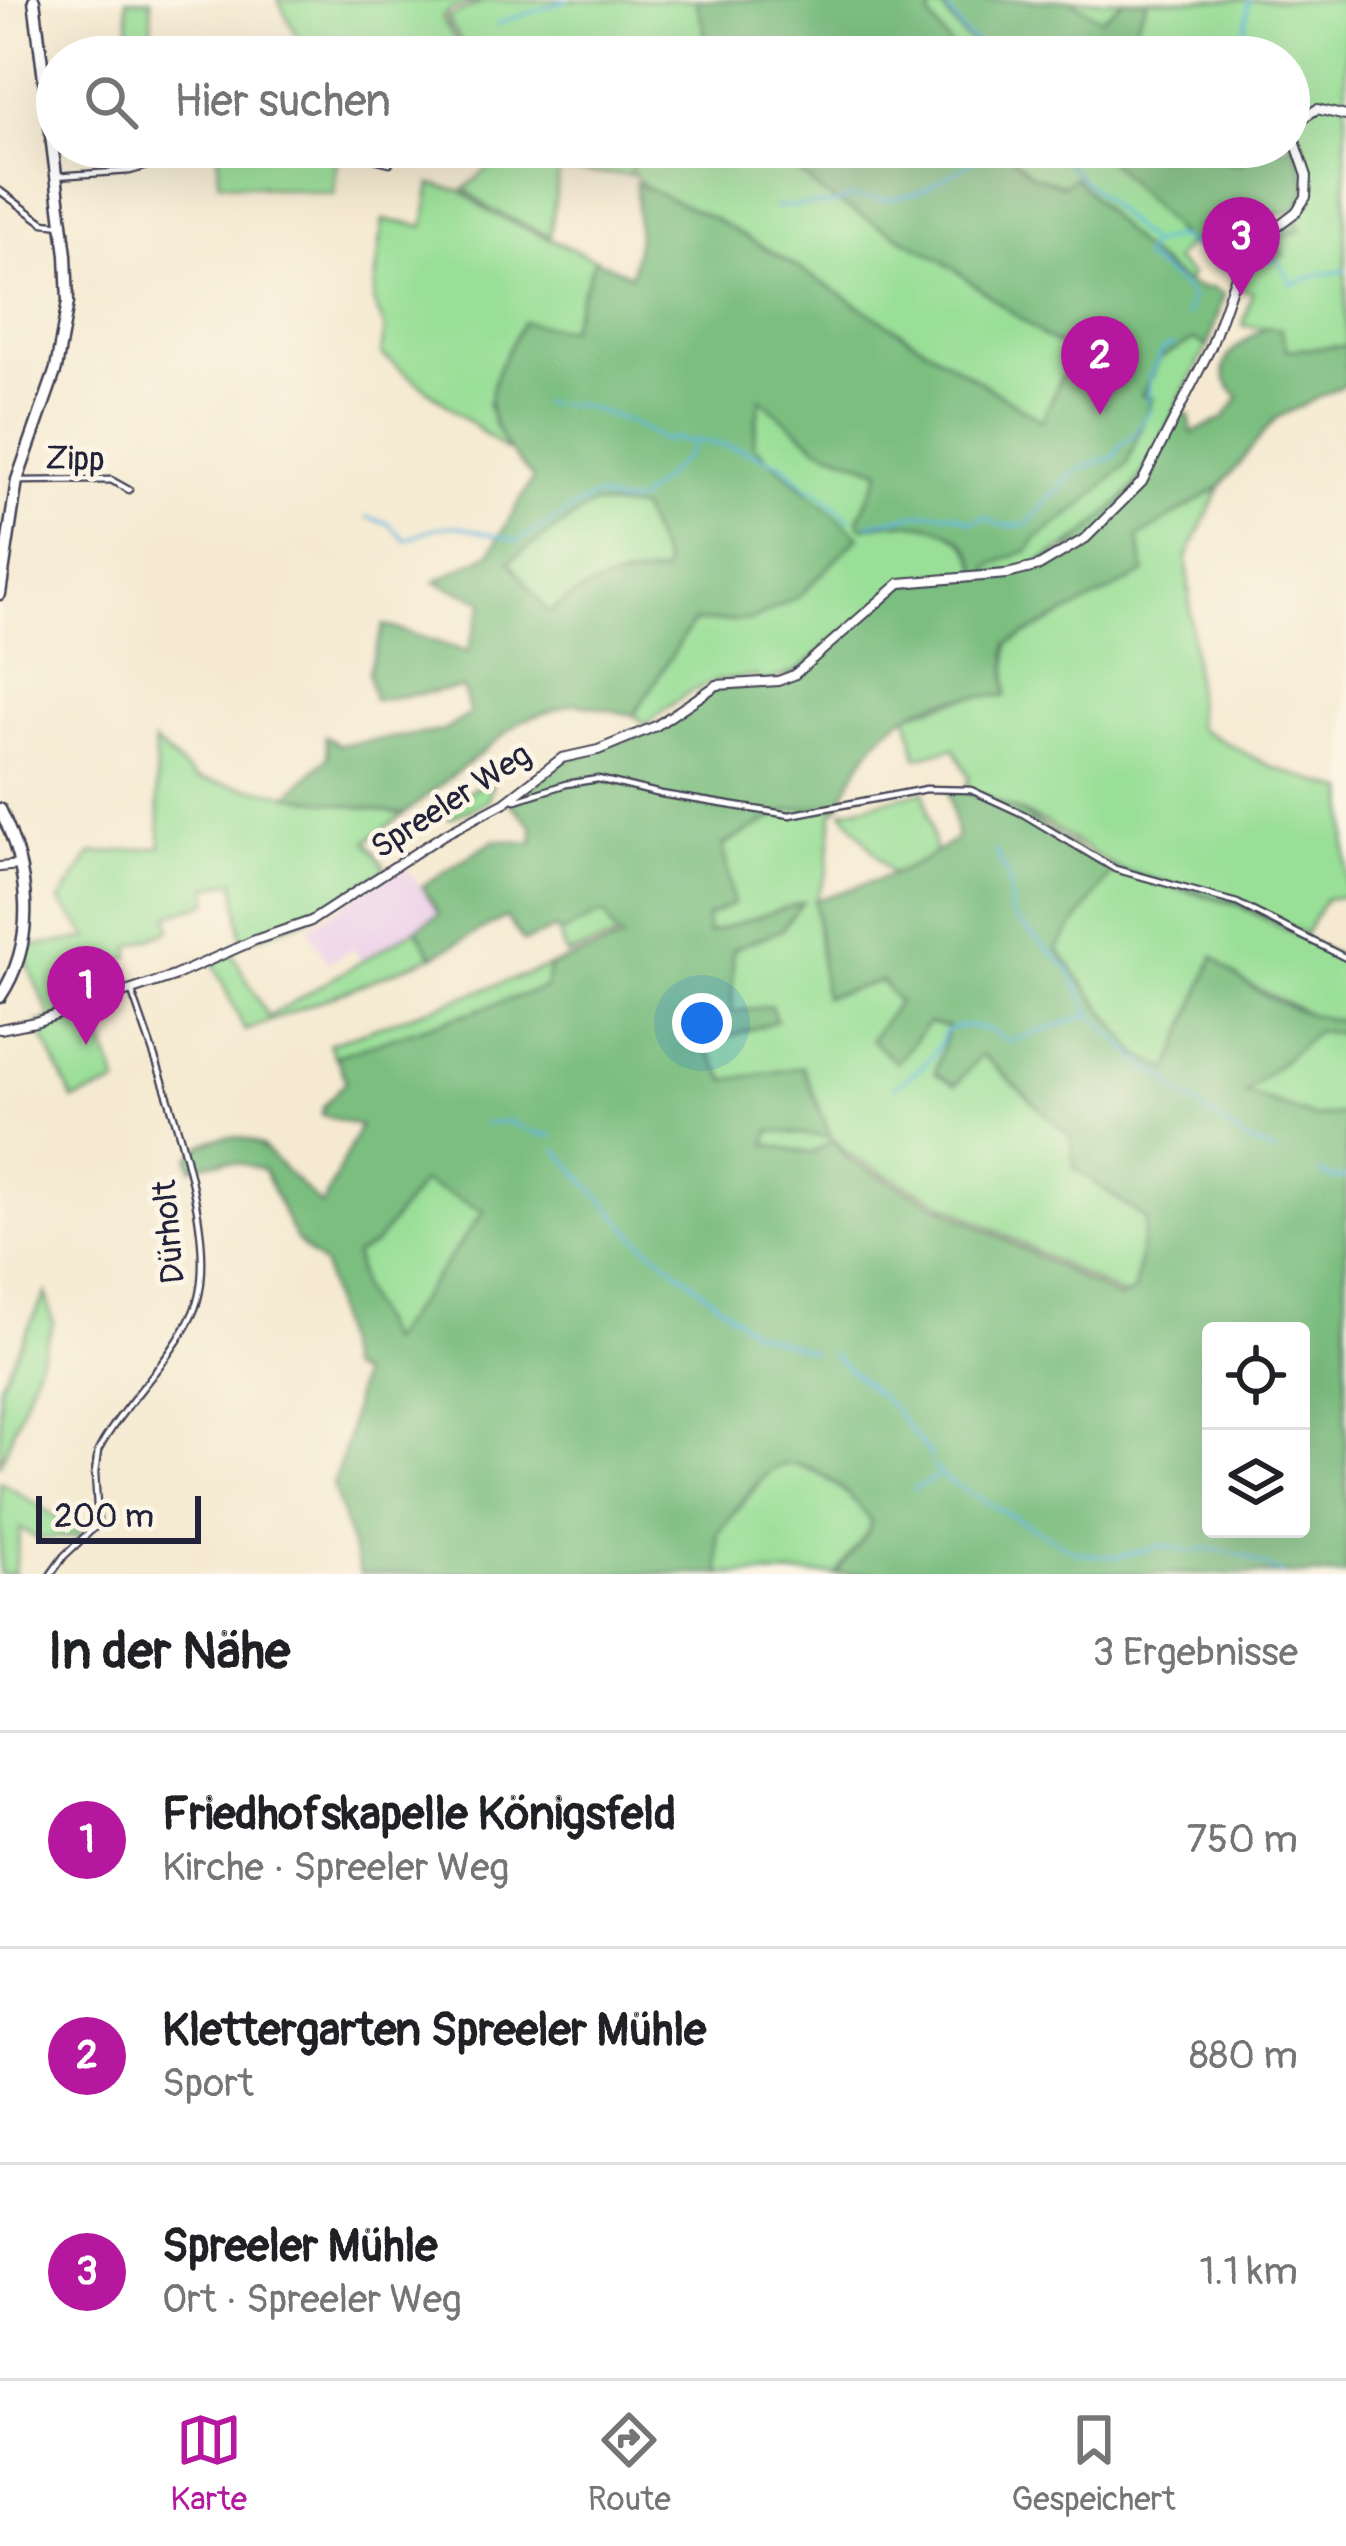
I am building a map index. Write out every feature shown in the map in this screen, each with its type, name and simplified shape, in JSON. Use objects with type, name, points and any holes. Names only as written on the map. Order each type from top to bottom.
[{"type":"main road","points":[[34,0],[38,36]]},
{"type":"main road","points":[[0,594],[17,481],[64,332],[68,280],[55,168]]},
{"type":"main road","points":[[0,809],[19,865],[27,918],[21,956],[0,997]]},
{"type":"street","name":"Spreeler Weg","points":[[1310,114],[1317,109],[1346,116]]},
{"type":"street","points":[[56,176],[139,168]]},
{"type":"street","name":"Spreeler Weg","points":[[0,1030],[131,989],[311,921],[442,835],[510,798],[555,762],[649,729],[713,687],[794,675],[900,583],[1022,572],[1078,544],[1134,490],[1154,463],[1185,391],[1211,347],[1237,272],[1264,236],[1296,212],[1309,188],[1303,168]]},
{"type":"street","points":[[0,190],[44,223],[62,225]]},
{"type":"street","name":"Zipp","points":[[17,481],[110,480],[129,490]]},
{"type":"street","points":[[510,798],[598,779],[790,815],[926,789],[971,790],[1023,814],[1115,869],[1237,903],[1346,958]]},
{"type":"street","points":[[0,867],[19,865]]},
{"type":"street","name":"Dürholt","points":[[51,1574],[98,1524],[98,1451],[184,1330],[200,1292],[200,1240],[185,1154],[131,989]]},
{"type":"shaded area","points":[[404,865],[440,914],[362,962],[353,949],[328,963],[308,928]]},
{"type":"green space","points":[[126,0],[151,0],[152,36],[130,36]]},
{"type":"green space","points":[[278,0],[480,0],[450,10],[442,18],[453,36],[297,36]]},
{"type":"green space","points":[[487,0],[696,0],[705,36],[458,36],[447,18]]},
{"type":"green space","points":[[696,0],[1070,0],[1102,19],[1124,0],[1148,0],[1133,36],[963,36],[943,9],[933,8],[929,16],[944,36],[705,36]]},
{"type":"green space","points":[[1124,0],[1102,19],[1093,15],[1020,36],[944,36],[929,16],[933,8]]},
{"type":"green space","points":[[1148,0],[1346,0],[1346,346],[1286,350],[1281,329],[1243,326],[1252,292],[1232,288],[1249,265],[1261,258],[1275,258],[1278,238],[1294,232],[1297,223],[1296,168],[1310,168],[1310,36],[1133,36]]},
{"type":"green space","points":[[219,168],[336,168],[334,194],[219,182]]},
{"type":"green space","points":[[489,168],[632,168],[630,175],[559,171],[550,236],[490,209],[465,189]]},
{"type":"green space","points":[[632,168],[795,168],[823,194],[944,262],[1042,335],[1073,352],[1043,421],[799,268],[713,218],[651,192]]},
{"type":"green space","points":[[795,168],[1024,168],[1062,185],[1075,177],[1159,264],[1197,287],[1224,295],[1208,346],[1194,340],[1160,358],[1142,395],[1152,398],[1127,464],[1029,550],[989,566],[988,574],[1015,573],[1064,553],[1142,482],[1178,412],[1189,415],[1192,433],[1224,418],[1239,397],[1224,375],[1228,357],[1266,327],[1281,329],[1287,350],[1346,346],[1346,384],[1275,419],[1221,486],[1138,538],[1145,573],[1007,644],[1006,696],[947,700],[902,718],[868,752],[840,804],[787,810],[723,845],[733,904],[706,917],[708,933],[803,902],[781,930],[733,949],[732,1012],[771,1006],[776,1021],[705,1045],[726,1080],[803,1067],[831,1137],[770,1131],[766,1144],[812,1154],[833,1140],[849,1160],[1119,1298],[1134,1291],[1146,1219],[1074,1168],[1071,1138],[982,1054],[955,1085],[935,1073],[948,1027],[928,1023],[897,1063],[871,1040],[898,1002],[882,981],[824,997],[815,900],[889,875],[941,849],[957,838],[948,790],[971,793],[1014,809],[1113,871],[1057,949],[1138,1055],[1169,1070],[1214,956],[1274,1000],[1310,1014],[1346,1020],[1346,1034],[1317,1031],[1246,1093],[1314,1117],[1346,1114],[1346,1574],[836,1574],[871,1521],[839,1486],[795,1464],[767,1474],[717,1535],[720,1574],[360,1574],[333,1485],[359,1375],[347,1369],[324,1266],[296,1240],[264,1171],[229,1162],[192,1168],[189,1158],[213,1140],[250,1141],[260,1145],[322,1206],[360,1126],[322,1115],[323,1107],[346,1081],[336,1056],[545,988],[550,966],[622,940],[601,914],[559,934],[556,929],[524,942],[506,917],[433,956],[416,929],[439,914],[422,886],[495,840],[533,843],[533,827],[510,803],[564,760],[657,728],[718,687],[782,683],[905,583],[978,575],[973,557],[950,533],[934,527],[898,523],[862,527],[858,520],[881,470],[818,447],[760,399],[753,445],[859,536],[800,596],[751,620],[693,622],[634,715],[575,703],[521,721],[404,814],[287,796],[328,757],[325,736],[339,745],[443,731],[470,714],[463,688],[374,700],[368,671],[384,625],[467,652],[484,601],[435,582],[490,553],[533,478],[492,419],[490,402],[499,367],[523,322],[568,330],[595,259],[631,275],[638,238],[636,183],[713,218],[799,268],[1042,421],[1072,352],[944,262],[823,194]],"holes":[[[593,504],[640,509],[666,567],[663,573],[589,588],[549,613],[509,561]],[[422,1182],[484,1211],[388,1342],[361,1288],[355,1255],[375,1244]]]},
{"type":"green space","points":[[1024,168],[1196,168],[1172,229],[1188,244],[1174,260],[1191,275],[1186,284],[1062,185]]},
{"type":"green space","points":[[1116,168],[1302,168],[1307,187],[1295,211],[1241,221],[1190,246]]},
{"type":"green space","points":[[431,184],[462,191],[489,212],[595,259],[568,330],[487,404],[508,452],[381,354],[385,329],[373,301],[383,220],[424,226]]},
{"type":"green space","points":[[1295,216],[1301,230],[1278,238],[1283,255],[1257,260],[1240,272],[1259,242]]},
{"type":"green space","points":[[1194,339],[1208,346],[1158,450],[1133,488],[1092,530],[1030,568],[988,574],[988,566],[1029,550],[1127,464],[1152,399],[1143,396],[1160,358]]},
{"type":"green space","points":[[760,398],[818,447],[882,471],[858,519],[914,524],[948,533],[972,555],[978,574],[806,668],[759,684],[756,676],[720,680],[689,692],[645,725],[634,715],[693,622],[752,620],[800,596],[858,537],[753,445]]},
{"type":"green space","points":[[1221,486],[1187,557],[1198,728],[1272,767],[1346,791],[1346,896],[1325,899],[1305,934],[1237,902],[1118,869],[1046,823],[966,788],[969,777],[954,748],[917,758],[907,714],[977,695],[1006,695],[1008,644],[1144,573],[1138,538]]},
{"type":"green space","points":[[593,504],[640,509],[666,567],[662,573],[589,588],[549,614],[508,561]]},
{"type":"green space","points":[[154,742],[196,779],[404,814],[367,841],[386,869],[306,919],[242,943],[235,881],[209,887],[208,903],[169,915],[171,930],[130,947],[130,956],[101,971],[89,961],[55,986],[67,1009],[91,1006],[118,1084],[73,1100],[37,1024],[51,1018],[25,959],[29,946],[89,938],[60,901],[91,854],[161,847]]},
{"type":"green space","points":[[481,784],[492,785],[488,801],[450,818],[444,815],[447,805]]},
{"type":"green space","points":[[924,791],[936,855],[892,875],[842,811]]},
{"type":"green space","points":[[840,804],[833,812],[827,873],[815,900],[824,997],[881,981],[898,1002],[871,1040],[897,1062],[928,1022],[948,1027],[936,1074],[956,1085],[981,1054],[1072,1138],[1115,1198],[1146,1219],[1134,1292],[1124,1296],[852,1157],[834,1140],[812,1154],[765,1144],[769,1131],[725,1080],[705,1045],[776,1021],[732,1012],[733,948],[781,930],[801,904],[708,934],[705,917],[733,904],[723,846],[787,810]]},
{"type":"green space","points":[[1113,871],[1237,905],[1346,960],[1346,1020],[1320,1019],[1236,978],[1168,1071],[1138,1055],[1057,949]]},
{"type":"green space","points":[[601,914],[621,936],[566,955],[559,934]]},
{"type":"green space","points":[[416,929],[433,956],[245,1031],[213,963],[232,953],[268,1017]]},
{"type":"green space","points":[[550,966],[546,987],[335,1058],[329,1044]]},
{"type":"green space","points":[[1317,1031],[1346,1034],[1346,1114],[1314,1117],[1245,1093]]},
{"type":"green space","points":[[422,1182],[484,1211],[388,1343],[361,1288],[355,1254],[375,1244]]},
{"type":"green space","points":[[46,1293],[53,1324],[0,1466],[0,1384]]},
{"type":"green space","points":[[788,1463],[811,1471],[848,1495],[872,1525],[868,1532],[836,1574],[720,1574],[717,1535],[769,1471]]},
{"type":"green space","points":[[0,1481],[85,1536],[37,1539],[21,1528],[14,1574],[0,1574]]},
{"type":"waterway","points":[[497,24],[568,0]]},
{"type":"waterway","points":[[941,0],[966,36]]},
{"type":"waterway","points":[[1249,0],[1245,30],[1249,36]]},
{"type":"waterway","points":[[774,207],[832,204],[851,197],[885,200],[918,193],[962,168]]},
{"type":"waterway","points":[[1071,168],[1150,244]]},
{"type":"waterway","points":[[1150,244],[1179,236],[1217,267],[1230,270]]},
{"type":"waterway","points":[[1149,246],[1143,257],[1184,287],[1191,298],[1187,315]]},
{"type":"waterway","points":[[1240,275],[1264,261],[1279,261],[1292,284],[1346,271]]},
{"type":"waterway","points":[[1148,403],[1149,377],[1164,348],[1174,345]]},
{"type":"waterway","points":[[542,402],[583,407],[631,423],[664,441],[689,442]]},
{"type":"waterway","points":[[868,524],[936,513],[971,522],[984,517],[1002,526],[1027,525],[1061,491],[1063,482],[1080,469],[1114,457],[1150,409]]},
{"type":"waterway","points":[[367,517],[388,523],[406,540],[456,526],[519,541],[595,496],[618,503],[637,502],[689,454],[694,440],[742,449],[784,465],[850,520]]},
{"type":"waterway","points":[[995,851],[1008,876]]},
{"type":"waterway","points":[[1009,880],[1012,916],[1069,969],[1091,1014]]},
{"type":"waterway","points":[[894,1087],[925,1064],[944,1032],[952,1028],[977,1027],[1009,1042],[1091,1014],[1148,1069],[1167,1077],[1170,1086],[1247,1141],[1275,1153]]},
{"type":"waterway","points":[[484,1124],[508,1121],[524,1129]]},
{"type":"waterway","points":[[531,1132],[553,1136]]},
{"type":"waterway","points":[[557,1150],[636,1237],[752,1331],[812,1352]]},
{"type":"waterway","points":[[1320,1173],[1334,1179],[1346,1177]]},
{"type":"waterway","points":[[830,1353],[891,1406],[932,1458]]},
{"type":"waterway","points":[[932,1465],[945,1479],[1078,1553],[1117,1557],[1163,1546],[1195,1552],[1204,1548],[1243,1555],[1282,1574]]},
{"type":"waterway","points":[[913,1489],[938,1477]]},
{"type":"place","name":"Spreeler Mühle","points":[[1241,296]]},
{"type":"place","name":"Klettergarten Spreeler Mühle","points":[[1100,415]]},
{"type":"place","name":"Friedhofskapelle Königsfeld","points":[[86,1045]]}]
